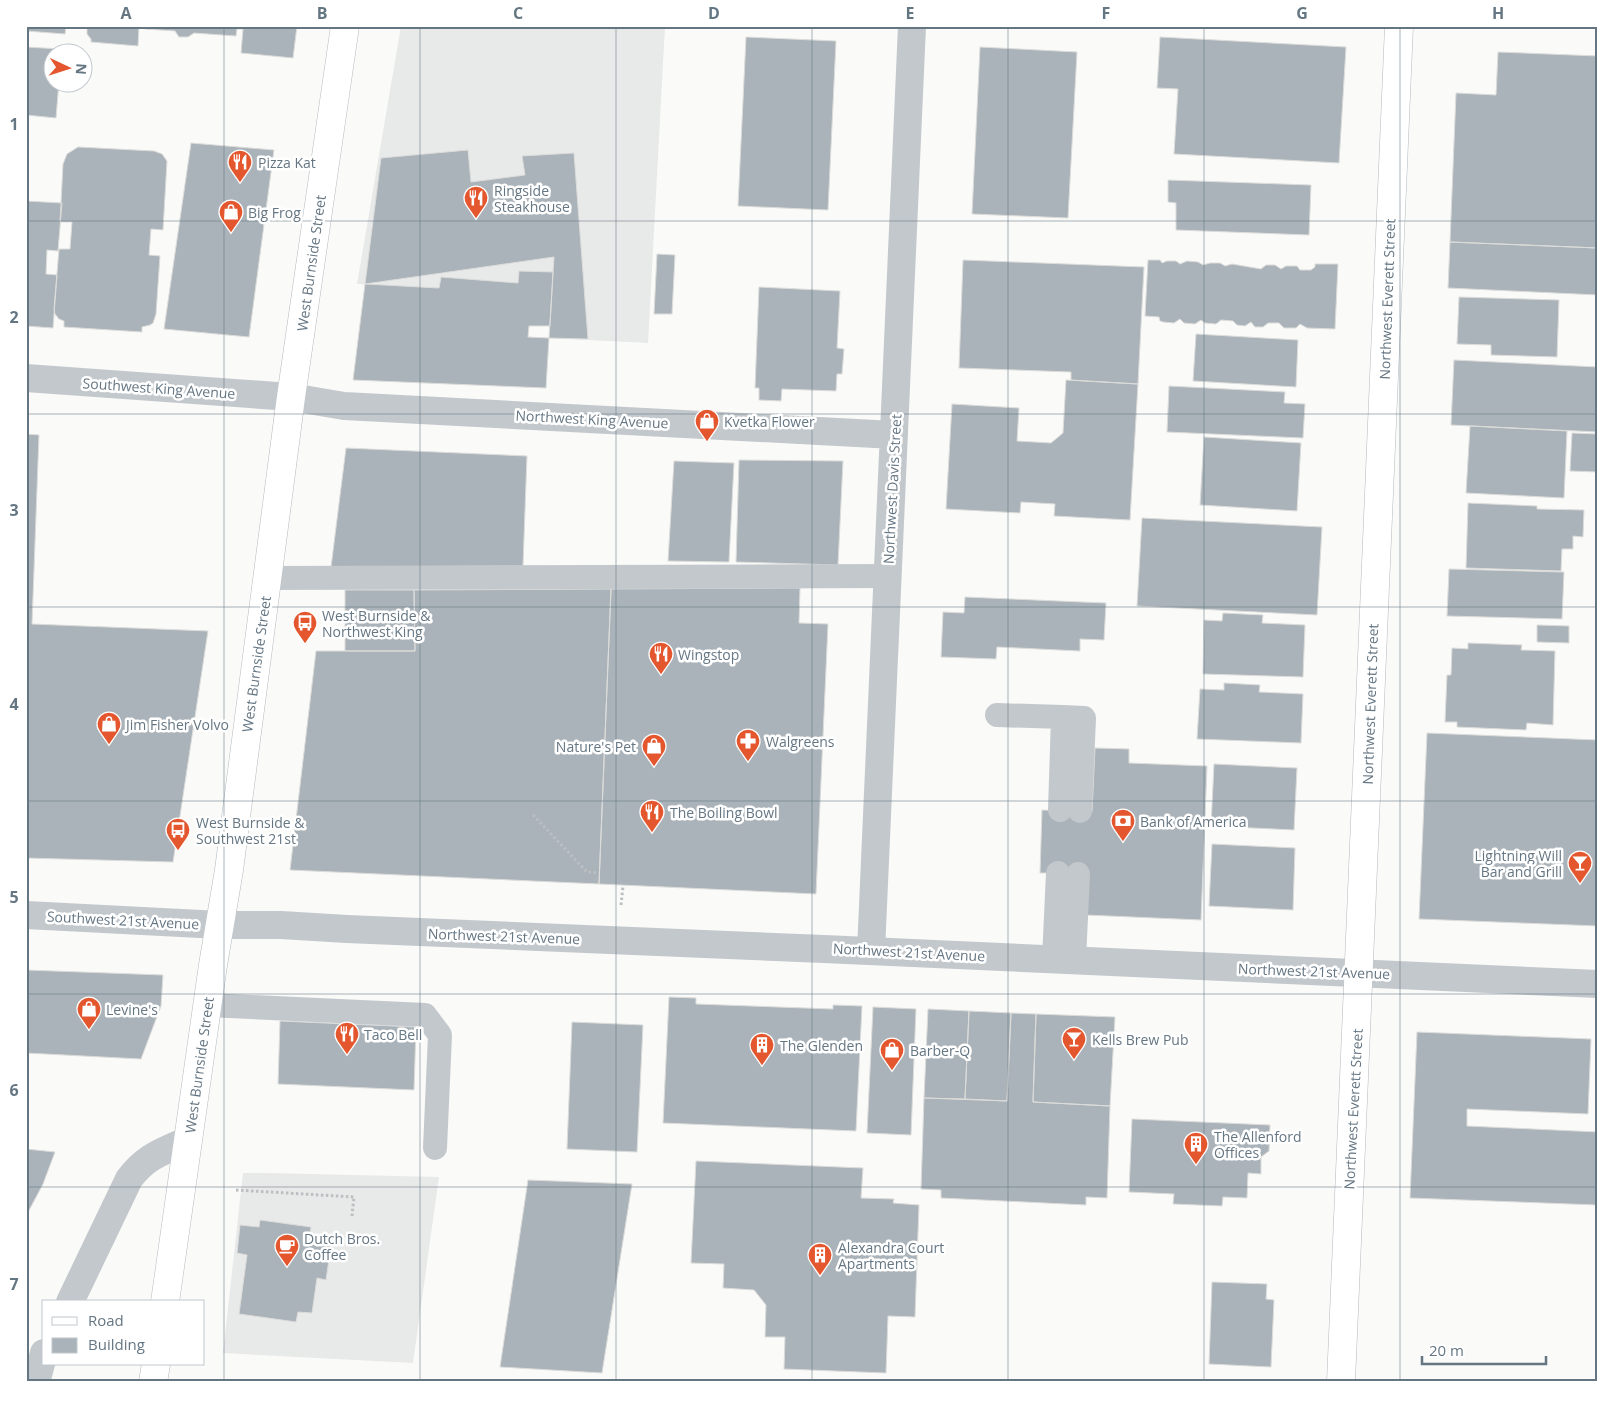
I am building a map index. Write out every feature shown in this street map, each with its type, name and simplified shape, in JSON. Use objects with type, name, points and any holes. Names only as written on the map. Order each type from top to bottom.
[{"type":"main road","name":"West Burnside Street","points":[[165,1300],[220,925],[345,26]]},
{"type":"main road","name":"Northwest Everett Street","points":[[1341,1382],[1398,26]]},
{"type":"main road","points":[[153,1382],[156,1366]]},
{"type":"street","name":"Northwest Davis Street","points":[[871,951],[912,26]]},
{"type":"street","name":"Southwest King Avenue","points":[[26,378],[292,397]]},
{"type":"street","name":"Northwest King Avenue","points":[[292,397],[344,406],[894,435]]},
{"type":"street","name":"Southwest 21st Avenue","points":[[26,915],[220,925]]},
{"type":"street","name":"Northwest 21st Avenue","points":[[220,925],[281,925],[1598,984]]},
{"type":"street","points":[[71,1300],[128,1180],[148,1158],[188,1140]]},
{"type":"street","points":[[36,1382],[42,1360]]},
{"type":"lane","points":[[268,578],[888,576]]},
{"type":"lane","points":[[997,715],[1063,717],[1070,811]]},
{"type":"lane","points":[[1064,960],[1068,874]]},
{"type":"lane","points":[[208,1005],[425,1015],[440,1035],[435,1148]]},
{"type":"path","points":[[533,815],[587,872],[599,873]]},
{"type":"path","points":[[236,1190],[354,1197],[352,1216]]},
{"type":"shaded area","points":[[401,26],[665,26],[648,343],[549,338],[553,272],[519,271],[518,283],[441,278],[439,288],[357,284]]},
{"type":"shaded area","points":[[243,1173],[439,1177],[413,1363],[223,1353]]},
{"type":"building","points":[[26,26],[66,26],[65,34],[26,31]]},
{"type":"building","points":[[87,26],[139,26],[138,46],[91,42],[87,34]]},
{"type":"building","points":[[145,26],[297,26],[293,58],[241,53],[243,29],[237,29],[236,36],[194,33],[188,37],[179,37],[175,31],[145,29]]},
{"type":"building","points":[[746,37],[836,41],[828,210],[738,206]]},
{"type":"building","points":[[1160,37],[1346,47],[1339,163],[1174,154],[1178,89],[1157,88]]},
{"type":"building","points":[[26,47],[42,48],[42,92],[58,92],[56,118],[26,115]]},
{"type":"building","points":[[980,47],[1077,52],[1068,218],[972,214]]},
{"type":"building","points":[[1498,52],[1598,56],[1598,248],[1450,242],[1456,93],[1496,95]]},
{"type":"building","points":[[191,143],[274,150],[249,337],[164,329]]},
{"type":"building","points":[[78,147],[154,151],[162,154],[167,161],[163,230],[151,229],[149,255],[160,256],[156,314],[153,323],[142,327],[142,332],[64,327],[64,321],[55,314],[59,249],[70,249],[72,222],[60,222],[63,164],[67,154]]},
{"type":"building","name":"Ringside Steakhouse","points":[[468,150],[471,182],[525,175],[522,156],[574,153],[588,339],[549,338],[554,257],[365,284],[381,158]]},
{"type":"building","points":[[1168,180],[1311,185],[1309,235],[1176,230],[1176,203],[1168,202]]},
{"type":"building","points":[[26,201],[62,203],[58,251],[47,250],[46,274],[57,275],[53,328],[26,326]]},
{"type":"building","points":[[1450,242],[1598,248],[1598,295],[1448,288]]},
{"type":"building","points":[[657,254],[675,255],[672,314],[654,314]]},
{"type":"building","points":[[963,260],[1144,267],[1138,384],[1071,380],[1071,372],[959,368]]},
{"type":"building","points":[[1148,260],[1160,260],[1162,263],[1176,261],[1180,264],[1187,261],[1198,262],[1203,265],[1220,263],[1225,266],[1232,264],[1261,269],[1266,265],[1275,265],[1281,269],[1286,266],[1297,266],[1300,270],[1311,270],[1315,267],[1315,264],[1338,264],[1335,329],[1307,328],[1300,324],[1296,328],[1284,328],[1279,323],[1268,323],[1263,327],[1255,327],[1251,322],[1245,326],[1237,325],[1233,321],[1221,320],[1216,324],[1205,323],[1201,320],[1195,324],[1184,323],[1180,319],[1174,323],[1160,321],[1159,317],[1145,316]]},
{"type":"building","points":[[519,271],[553,272],[550,326],[529,326],[528,337],[549,338],[546,388],[353,380],[365,284],[439,288],[441,277],[518,283]]},
{"type":"building","points":[[759,287],[840,291],[837,348],[844,349],[842,374],[837,374],[836,391],[782,389],[781,401],[759,400],[759,388],[755,388]]},
{"type":"building","points":[[1459,297],[1559,300],[1557,357],[1491,355],[1491,345],[1457,344]]},
{"type":"building","points":[[1196,334],[1298,340],[1296,387],[1193,381]]},
{"type":"building","points":[[1454,360],[1598,367],[1598,432],[1451,425]]},
{"type":"building","points":[[1066,380],[1138,384],[1130,520],[1054,516],[1055,504],[1021,502],[1020,513],[946,509],[952,404],[1019,408],[1017,441],[1051,443],[1063,433]]},
{"type":"building","points":[[1169,386],[1285,392],[1284,403],[1305,404],[1303,438],[1167,432]]},
{"type":"building","points":[[1470,426],[1567,431],[1564,498],[1466,493]]},
{"type":"building","points":[[1572,433],[1598,434],[1597,472],[1570,471]]},
{"type":"building","name":"Jim Fisher Volvo","points":[[26,434],[39,435],[32,624],[208,631],[173,862],[26,858]]},
{"type":"building","points":[[1204,437],[1301,443],[1297,511],[1200,505]]},
{"type":"building","points":[[346,448],[527,456],[523,566],[331,567]]},
{"type":"building","points":[[739,460],[843,461],[838,565],[736,562]]},
{"type":"building","points":[[674,461],[734,463],[729,562],[668,561]]},
{"type":"building","points":[[1468,503],[1537,506],[1537,509],[1584,510],[1583,537],[1573,536],[1573,549],[1562,549],[1561,571],[1466,568]]},
{"type":"building","points":[[1142,518],[1322,527],[1317,615],[1137,606]]},
{"type":"building","points":[[1449,569],[1564,572],[1562,619],[1447,616]]},
{"type":"building","points":[[800,588],[799,623],[828,624],[816,894],[599,884],[611,589]]},
{"type":"building","points":[[611,589],[599,884],[290,870],[316,651],[415,651],[414,590]]},
{"type":"building","points":[[345,590],[414,590],[415,651],[345,651]]},
{"type":"building","points":[[965,597],[1106,603],[1104,640],[1080,639],[1080,651],[997,647],[996,659],[941,657],[943,612],[964,613]]},
{"type":"building","points":[[1223,613],[1263,615],[1262,623],[1305,625],[1303,677],[1203,674],[1204,620],[1222,621]]},
{"type":"building","points":[[1537,625],[1569,626],[1569,643],[1537,642]]},
{"type":"building","points":[[1468,643],[1522,645],[1521,650],[1555,651],[1553,725],[1527,723],[1526,730],[1457,727],[1457,722],[1445,722],[1447,675],[1451,675],[1452,648],[1468,649]]},
{"type":"building","points":[[1224,683],[1260,685],[1259,692],[1303,694],[1301,743],[1197,739],[1200,689],[1224,690]]},
{"type":"building","points":[[1427,733],[1598,740],[1598,926],[1419,919]]},
{"type":"building","name":"Bank of America","points":[[1095,748],[1129,749],[1129,763],[1207,766],[1201,920],[1086,915],[1058,873],[1040,873],[1042,810],[1092,812]]},
{"type":"building","points":[[1214,764],[1297,768],[1294,830],[1211,826]]},
{"type":"building","points":[[1212,844],[1295,848],[1293,910],[1209,906]]},
{"type":"building","name":"Levine's","points":[[26,970],[163,975],[161,1006],[141,1059],[26,1053]]},
{"type":"building","name":"The Glenden","points":[[669,997],[696,998],[696,1004],[833,1009],[833,1005],[862,1006],[856,1131],[663,1123]]},
{"type":"building","name":"Barber-Q","points":[[873,1007],[916,1009],[911,1135],[867,1133]]},
{"type":"building","points":[[928,1009],[969,1011],[965,1099],[924,1098]]},
{"type":"building","points":[[969,1011],[1011,1013],[1007,1101],[965,1099]]},
{"type":"building","points":[[1011,1013],[1036,1014],[1033,1102],[1110,1106],[1107,1198],[1086,1197],[1086,1205],[941,1198],[941,1190],[921,1189],[924,1098],[1007,1101]]},
{"type":"building","name":"Kells Brew Pub","points":[[1036,1014],[1115,1017],[1110,1106],[1033,1102]]},
{"type":"building","name":"Taco Bell","points":[[280,1021],[416,1027],[414,1090],[278,1084]]},
{"type":"building","points":[[572,1022],[643,1025],[637,1152],[567,1149]]},
{"type":"building","points":[[1417,1032],[1591,1039],[1588,1114],[1467,1109],[1467,1126],[1598,1132],[1597,1205],[1410,1198]]},
{"type":"building","name":"The Allenford Offices","points":[[1132,1119],[1270,1125],[1269,1151],[1261,1157],[1261,1174],[1248,1173],[1247,1198],[1223,1197],[1222,1206],[1173,1204],[1174,1194],[1129,1192]]},
{"type":"building","points":[[26,1149],[55,1152],[43,1184],[26,1216]]},
{"type":"building","name":"Alexandra Court Apartments","points":[[696,1161],[863,1168],[861,1198],[894,1199],[893,1203],[919,1205],[915,1317],[888,1316],[886,1373],[784,1369],[785,1337],[765,1337],[766,1305],[754,1290],[723,1288],[724,1264],[691,1263]]},
{"type":"building","points":[[528,1180],[632,1184],[602,1373],[500,1367]]},
{"type":"building","name":"Dutch Bros. Coffee","points":[[260,1220],[311,1227],[309,1243],[331,1246],[326,1280],[317,1278],[312,1313],[298,1312],[296,1322],[239,1314],[247,1255],[237,1253],[240,1225],[259,1227]]},
{"type":"building","points":[[1212,1282],[1267,1284],[1266,1299],[1274,1300],[1271,1367],[1209,1364]]},
{"type":"place","name":"Pizza Kat","points":[[240,183]]},
{"type":"place","name":"Ringside Steakhouse","points":[[476,219]]},
{"type":"place","name":"Big Frog","points":[[231,233]]},
{"type":"place","name":"Kvetka Flower","points":[[707,442]]},
{"type":"place","name":"West Burnside & Northwest King","points":[[305,644]]},
{"type":"place","name":"Wingstop","points":[[661,675]]},
{"type":"place","name":"Jim Fisher Volvo","points":[[109,745]]},
{"type":"place","name":"Walgreens","points":[[748,762]]},
{"type":"place","name":"Nature's Pet","points":[[654,767]]},
{"type":"place","name":"The Boiling Bowl","points":[[652,833]]},
{"type":"place","name":"Bank of America","points":[[1123,842]]},
{"type":"place","name":"West Burnside & Southwest 21st","points":[[178,851]]},
{"type":"place","name":"Lightning Will Bar and Grill","points":[[1580,884]]},
{"type":"place","name":"Levine's","points":[[89,1030]]},
{"type":"place","name":"Taco Bell","points":[[347,1055]]},
{"type":"place","name":"Kells Brew Pub","points":[[1074,1060]]},
{"type":"place","name":"The Glenden","points":[[762,1066]]},
{"type":"place","name":"Barber-Q","points":[[892,1071]]},
{"type":"place","name":"The Allenford Offices","points":[[1196,1165]]},
{"type":"place","name":"Dutch Bros. Coffee","points":[[287,1267]]},
{"type":"place","name":"Alexandra Court Apartments","points":[[820,1276]]}]
